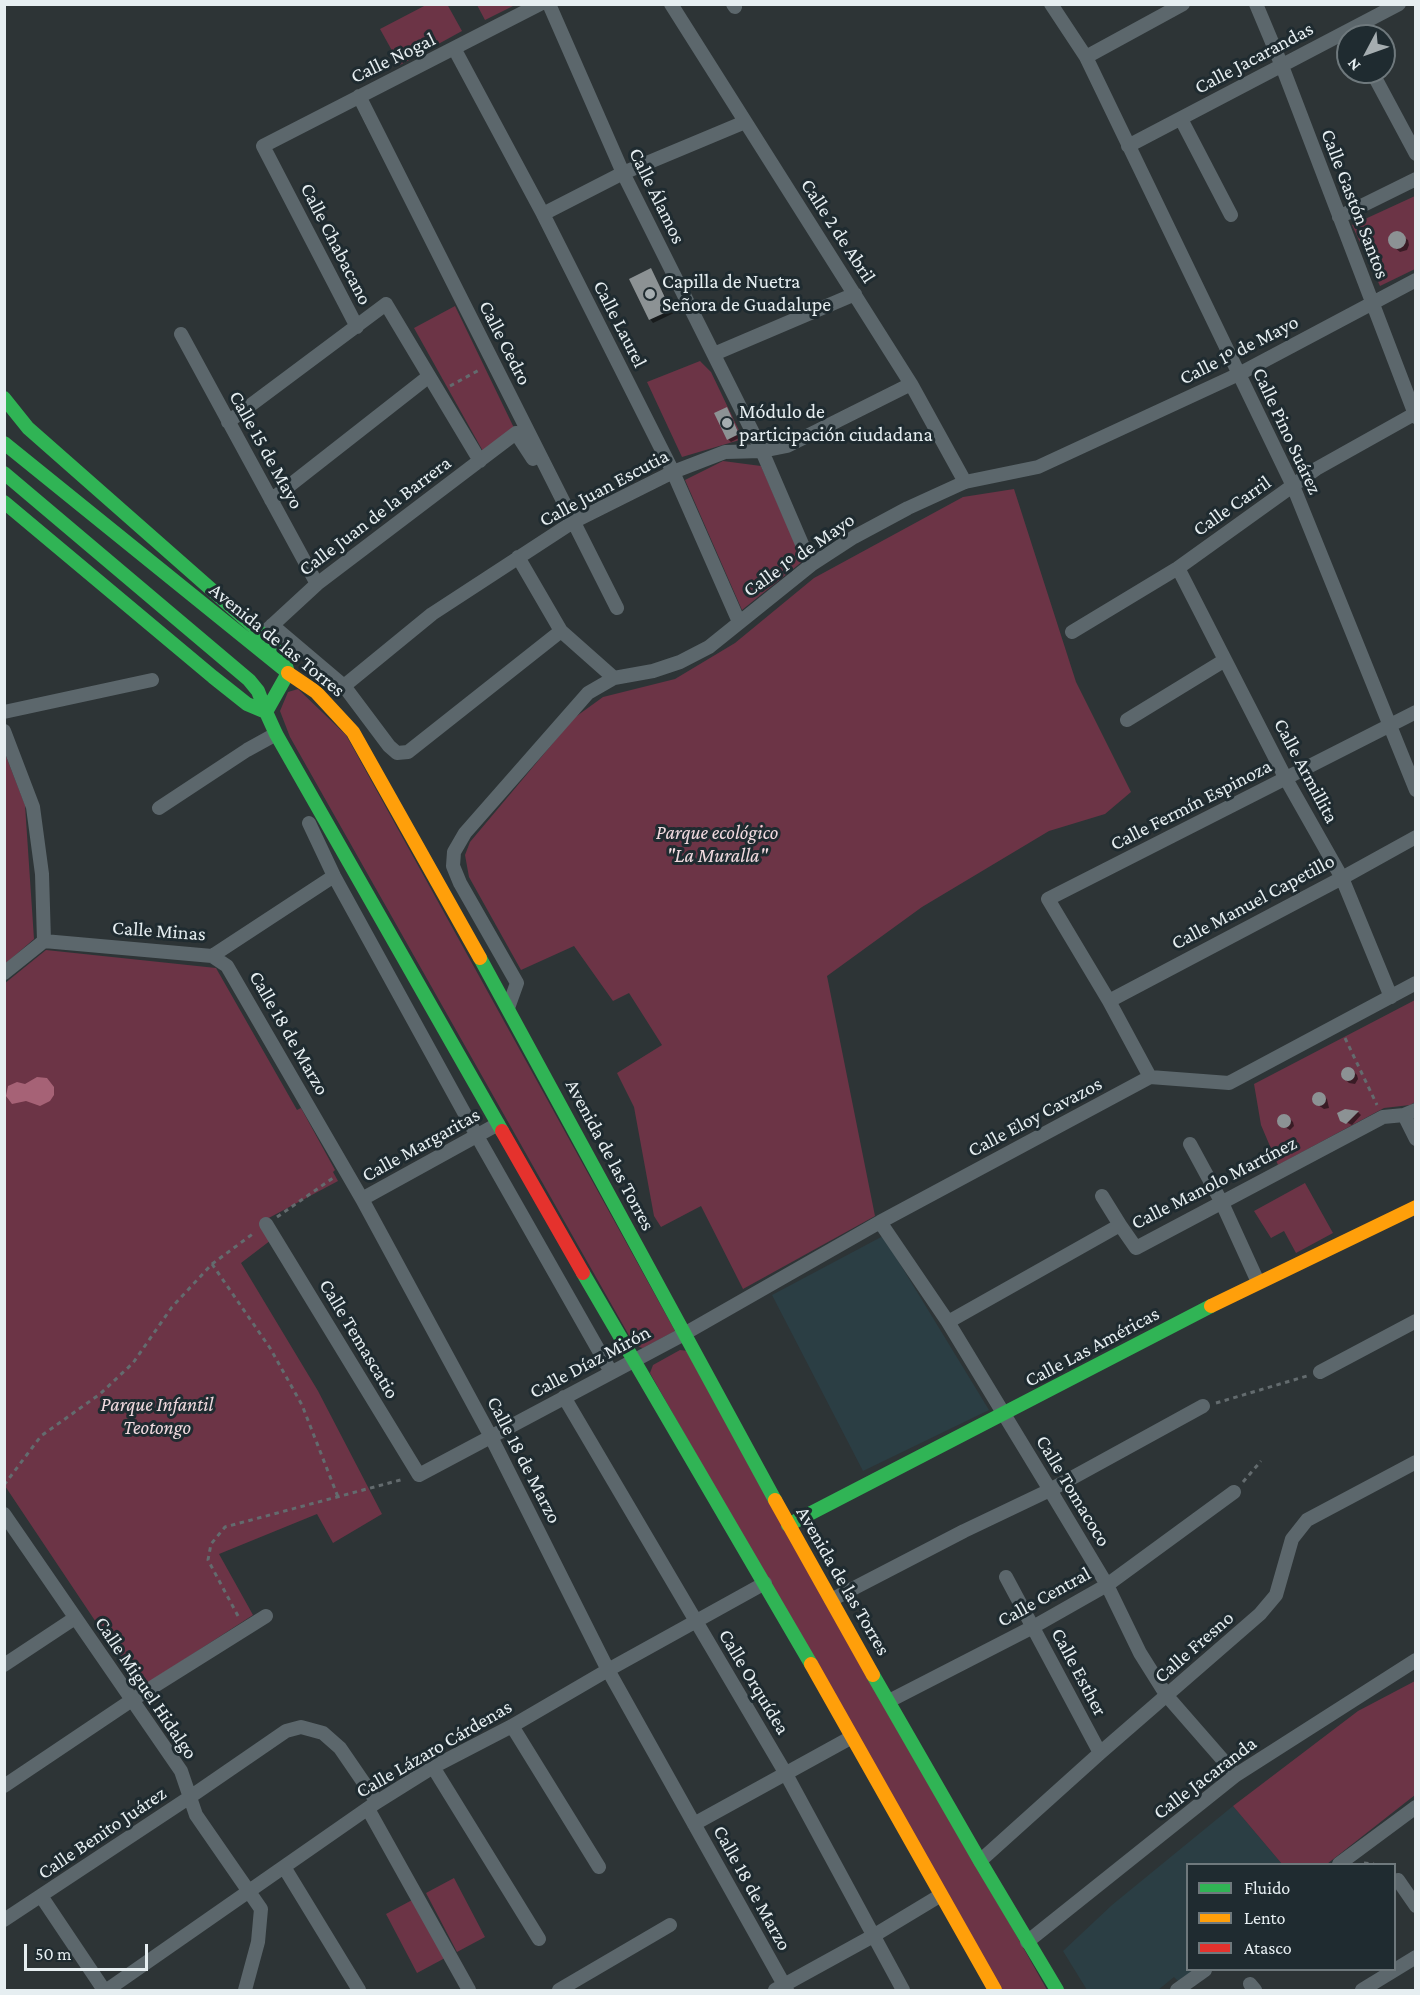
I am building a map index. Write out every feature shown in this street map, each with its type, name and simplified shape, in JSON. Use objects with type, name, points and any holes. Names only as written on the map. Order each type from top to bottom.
[{"type":"main road","points":[[4,399],[28,428],[54,452],[267,630],[284,659],[288,673],[266,712]]},
{"type":"main road","name":"Avenida de las Torres","points":[[4,443],[288,673],[316,692],[353,732],[508,1008],[788,1525],[980,1861],[1057,1990]]},
{"type":"main road","points":[[4,473],[249,680],[258,691],[276,734],[633,1361],[765,1583],[996,1990]]},
{"type":"main road","points":[[4,502],[213,677],[247,704],[266,712]]},
{"type":"main road","name":"Calle Las Américas","points":[[788,1525],[1258,1282],[1416,1207]]},
{"type":"street","name":"Calle Nogal","points":[[263,146],[540,4]]},
{"type":"street","name":"Calle Álamos","points":[[549,4],[623,173],[762,451],[811,565]]},
{"type":"street","name":"Calle 2 de Abril","points":[[671,4],[911,384],[965,482]]},
{"type":"street","name":"Calle Pino Suárez","points":[[1051,4],[1086,57],[1293,486],[1416,790]]},
{"type":"street","points":[[1086,57],[1183,4]]},
{"type":"street","name":"Calle Gastón Santos","points":[[1256,4],[1282,66],[1415,415]]},
{"type":"street","name":"Calle Jacarandas","points":[[1366,24],[1399,4]]},
{"type":"street","name":"Calle Jacarandas","points":[[1128,146],[1336,40]]},
{"type":"street","name":"Calle Laurel","points":[[454,50],[543,214],[673,472],[740,622]]},
{"type":"street","points":[[1378,84],[1416,154]]},
{"type":"street","name":"Calle Cedro","points":[[359,96],[617,608]]},
{"type":"street","points":[[1181,119],[1232,215]]},
{"type":"street","points":[[543,214],[623,173],[745,122]]},
{"type":"street","name":"Calle Chabacano","points":[[263,146],[357,327],[386,304],[480,461]]},
{"type":"street","points":[[1339,217],[1416,179]]},
{"type":"street","name":"Calle 1º de Mayo","points":[[508,1008],[517,983],[459,883],[453,866],[454,852],[465,833],[588,693],[614,678],[653,671],[680,662],[709,647],[811,565],[854,537],[908,508],[965,482],[1038,467],[1239,374],[1416,280]]},
{"type":"street","points":[[714,354],[855,294]]},
{"type":"street","points":[[228,422],[357,327]]},
{"type":"street","name":"Calle 15 de Mayo","points":[[181,334],[317,584]]},
{"type":"street","points":[[271,500],[428,377]]},
{"type":"street","name":"Calle Juan Escutia","points":[[344,686],[432,614],[573,522],[673,472],[725,452],[762,451],[787,446],[911,384]]},
{"type":"street","name":"Calle Carril","points":[[1072,632],[1178,568],[1316,469],[1415,415]]},
{"type":"street","name":"Calle Juan de la Barrera","points":[[267,630],[317,584],[516,433],[538,466],[551,478]]},
{"type":"street","points":[[519,557],[561,631],[614,678]]},
{"type":"street","name":"Calle Armillita","points":[[1178,568],[1286,778],[1342,878],[1391,997]]},
{"type":"street","points":[[267,630],[344,686],[388,746],[397,753],[408,752],[561,631]]},
{"type":"street","points":[[1127,720],[1225,660]]},
{"type":"street","points":[[4,712],[152,680]]},
{"type":"street","name":"Calle Fermín Espinoza","points":[[1108,1001],[1048,899],[1416,712]]},
{"type":"street","points":[[4,731],[33,807],[42,874],[44,941],[4,973]]},
{"type":"street","points":[[159,807],[276,734]]},
{"type":"street","points":[[309,823],[334,876],[477,1136],[611,1372]]},
{"type":"street","name":"Calle Manuel Capetillo","points":[[1108,1001],[1416,837]]},
{"type":"street","name":"Calle Minas","points":[[44,941],[212,956],[334,876]]},
{"type":"street","name":"Calle 18 de Marzo","points":[[212,956],[227,966],[362,1199],[491,1437],[608,1670],[782,1989]]},
{"type":"street","points":[[1108,1001],[1150,1077],[1229,1083],[1416,983]]},
{"type":"street","name":"Calle Eloy Cavazos","points":[[684,1334],[880,1222],[1150,1077]]},
{"type":"street","points":[[1410,1113],[1416,1139]]},
{"type":"street","name":"Calle Manolo Martínez","points":[[948,1322],[1120,1225],[1136,1248],[1383,1118],[1410,1113]]},
{"type":"street","name":"Calle Margaritas","points":[[362,1199],[498,1124]]},
{"type":"street","points":[[1191,1144],[1222,1203],[1258,1282]]},
{"type":"street","points":[[1102,1196],[1120,1225]]},
{"type":"street","name":"Calle Tomacoco","points":[[880,1222],[948,1322],[1050,1490],[1107,1585],[1140,1653],[1167,1696],[1236,1775]]},
{"type":"street","name":"Calle Temascatio","points":[[266,1224],[419,1475]]},
{"type":"street","points":[[1320,1372],[1416,1322]]},
{"type":"street","name":"Calle Díaz Mirón","points":[[419,1475],[684,1334]]},
{"type":"street","name":"Calle Orquídea","points":[[564,1396],[786,1774],[903,1990]]},
{"type":"street","points":[[831,1600],[1050,1490],[1203,1406]]},
{"type":"street","name":"Calle Fresno","points":[[980,1861],[1260,1614],[1276,1595],[1292,1539],[1307,1520],[1416,1462]]},
{"type":"street","name":"Calle Central","points":[[889,1701],[1107,1585],[1234,1492]]},
{"type":"street","name":"Calle Miguel Hidalgo","points":[[4,1514],[10,1530],[75,1618],[181,1771],[196,1815],[261,1909],[258,1942],[244,1990]]},
{"type":"street","name":"Calle Esther","points":[[1006,1577],[1100,1753]]},
{"type":"street","name":"Calle Lázaro Cárdenas","points":[[106,1990],[433,1767],[512,1726],[765,1583]]},
{"type":"street","points":[[4,1785],[132,1700],[266,1616]]},
{"type":"street","points":[[4,1665],[75,1618]]},
{"type":"street","name":"Calle Jacaranda","points":[[1027,1942],[1236,1775],[1416,1660]]},
{"type":"street","points":[[512,1726],[599,1867]]},
{"type":"street","name":"Calle Benito Juárez","points":[[4,1920],[286,1731],[301,1727],[323,1733],[340,1748],[373,1806],[404,1874],[468,1988]]},
{"type":"street","points":[[694,1824],[852,1737]]},
{"type":"street","points":[[433,1767],[538,1939]]},
{"type":"street","points":[[1340,1863],[1416,1807]]},
{"type":"street","points":[[284,1867],[359,1990]]},
{"type":"street","points":[[1398,1880],[1416,1906]]},
{"type":"street","points":[[782,1989],[941,1895]]},
{"type":"street","points":[[41,1896],[106,1990]]},
{"type":"street","points":[[559,1990],[670,1925]]},
{"type":"street","points":[[1396,1969],[1416,1957]]},
{"type":"street","points":[[1177,1990],[1203,1971]]},
{"type":"street","points":[[1362,1990],[1393,1971]]},
{"type":"path","points":[[437,392],[493,362]]},
{"type":"path","points":[[1339,1024],[1383,1118]]},
{"type":"path","points":[[4,1485],[41,1436],[100,1394],[133,1363],[172,1307],[212,1263],[270,1348],[302,1405],[338,1497]]},
{"type":"path","points":[[1203,1406],[1320,1372]]},
{"type":"path","points":[[1234,1492],[1261,1461]]},
{"type":"path","points":[[244,1629],[208,1560],[211,1544],[225,1527],[419,1475]]},
{"type":"shaded area","points":[[37,1077],[47,1078],[54,1087],[54,1095],[50,1101],[40,1106],[26,1101],[12,1104],[6,1096],[8,1086],[17,1082],[25,1084]]},
{"type":"shaded area","points":[[883,1236],[989,1410],[863,1471],[772,1295]]},
{"type":"shaded area","points":[[1233,1806],[1281,1863],[1186,1863],[1186,1971],[1194,1971],[1179,1982],[1174,1977],[1158,1990],[1087,1990],[1063,1951],[1112,1905]]},
{"type":"green space","points":[[447,4],[462,31],[400,65],[380,29],[426,5]]},
{"type":"green space","points":[[477,5],[515,5],[485,20]]},
{"type":"green space","points":[[1415,196],[1415,269],[1380,286],[1352,225]]},
{"type":"green space","points":[[455,306],[515,430],[484,453],[414,328]]},
{"type":"green space","points":[[700,361],[711,372],[743,439],[682,457],[647,382]]},
{"type":"green space","points":[[723,461],[761,466],[803,561],[742,610],[685,480]]},
{"type":"green space","name":"Parque ecológico \"La Muralla\"","points":[[1014,489],[1076,682],[1131,792],[1105,814],[1049,831],[922,907],[827,976],[875,1216],[743,1289],[701,1206],[661,1227],[654,1216],[634,1107],[617,1073],[662,1045],[629,993],[613,1001],[574,946],[521,970],[469,877],[465,855],[470,842],[574,718],[603,697],[675,679],[735,643],[814,578],[963,497]]},
{"type":"green space","points":[[298,689],[346,735],[675,1331],[643,1348],[635,1346],[290,737],[280,711],[288,692]]},
{"type":"green space","points":[[4,751],[25,805],[34,939],[5,964]]},
{"type":"green space","name":"Parque Infantil Teotongo","points":[[46,950],[216,968],[297,1110],[301,1108],[335,1170],[333,1172],[338,1181],[265,1220],[275,1237],[241,1263],[318,1391],[382,1514],[333,1543],[317,1514],[219,1554],[253,1615],[140,1688],[5,1486],[4,984]]},
{"type":"green space","points":[[1415,1000],[1415,1102],[1410,1105],[1384,1108],[1278,1165],[1261,1125],[1254,1084]]},
{"type":"green space","points":[[1305,1183],[1333,1233],[1296,1253],[1284,1231],[1271,1238],[1254,1211]]},
{"type":"green space","points":[[680,1350],[688,1351],[1047,1990],[999,1990],[650,1373],[653,1365]]},
{"type":"green space","points":[[1415,1681],[1415,1795],[1328,1863],[1281,1863],[1233,1806],[1358,1711]]},
{"type":"green space","points":[[454,1878],[485,1937],[457,1952],[426,1893]]},
{"type":"green space","points":[[414,1899],[445,1958],[417,1973],[386,1914]]},
{"type":"building","points":[[1393,231],[1401,231],[1406,236],[1404,247],[1393,249],[1388,244],[1388,236]]},
{"type":"building","name":"Capilla de Nuetra Señora de Guadalupe","points":[[651,268],[671,310],[649,320],[629,279]]},
{"type":"building","name":"Módulo de participación ciudadana","points":[[727,407],[739,434],[727,440],[714,413]]},
{"type":"building","points":[[1345,1067],[1351,1067],[1355,1074],[1351,1081],[1345,1081],[1341,1077],[1341,1071]]},
{"type":"building","points":[[1316,1092],[1322,1092],[1326,1099],[1322,1106],[1316,1106],[1312,1102],[1312,1096]]},
{"type":"building","points":[[1345,1109],[1359,1111],[1346,1124],[1340,1121],[1337,1113]]},
{"type":"building","points":[[1281,1114],[1287,1114],[1291,1121],[1287,1128],[1281,1128],[1277,1124],[1277,1118]]},
{"type":"traffic: fast","points":[[4,398],[28,428],[263,635],[284,659],[288,673],[266,712]]},
{"type":"traffic: fast","points":[[4,443],[286,671]]},
{"type":"traffic: fast","points":[[4,473],[249,680],[258,691],[266,712]]},
{"type":"traffic: fast","points":[[4,502],[213,677],[247,704],[266,712]]},
{"type":"traffic: fast","points":[[266,712],[276,734],[502,1131]]},
{"type":"traffic: fast","points":[[480,958],[775,1500]]},
{"type":"traffic: fast","points":[[583,1273],[811,1664]]},
{"type":"traffic: fast","points":[[788,1525],[1211,1306]]},
{"type":"traffic: fast","points":[[873,1675],[1057,1990]]},
{"type":"traffic: slow","points":[[288,673],[316,692],[353,732],[480,958]]},
{"type":"traffic: slow","points":[[1211,1306],[1416,1207]]},
{"type":"traffic: slow","points":[[775,1500],[873,1675]]},
{"type":"traffic: slow","points":[[811,1664],[995,1990]]},
{"type":"traffic: jam","points":[[502,1131],[583,1273]]},
{"type":"place","name":"Capilla de Nuetra Señora de Guadalupe","points":[[650,294]]},
{"type":"place","name":"Módulo de participación ciudadana","points":[[727,423]]}]
